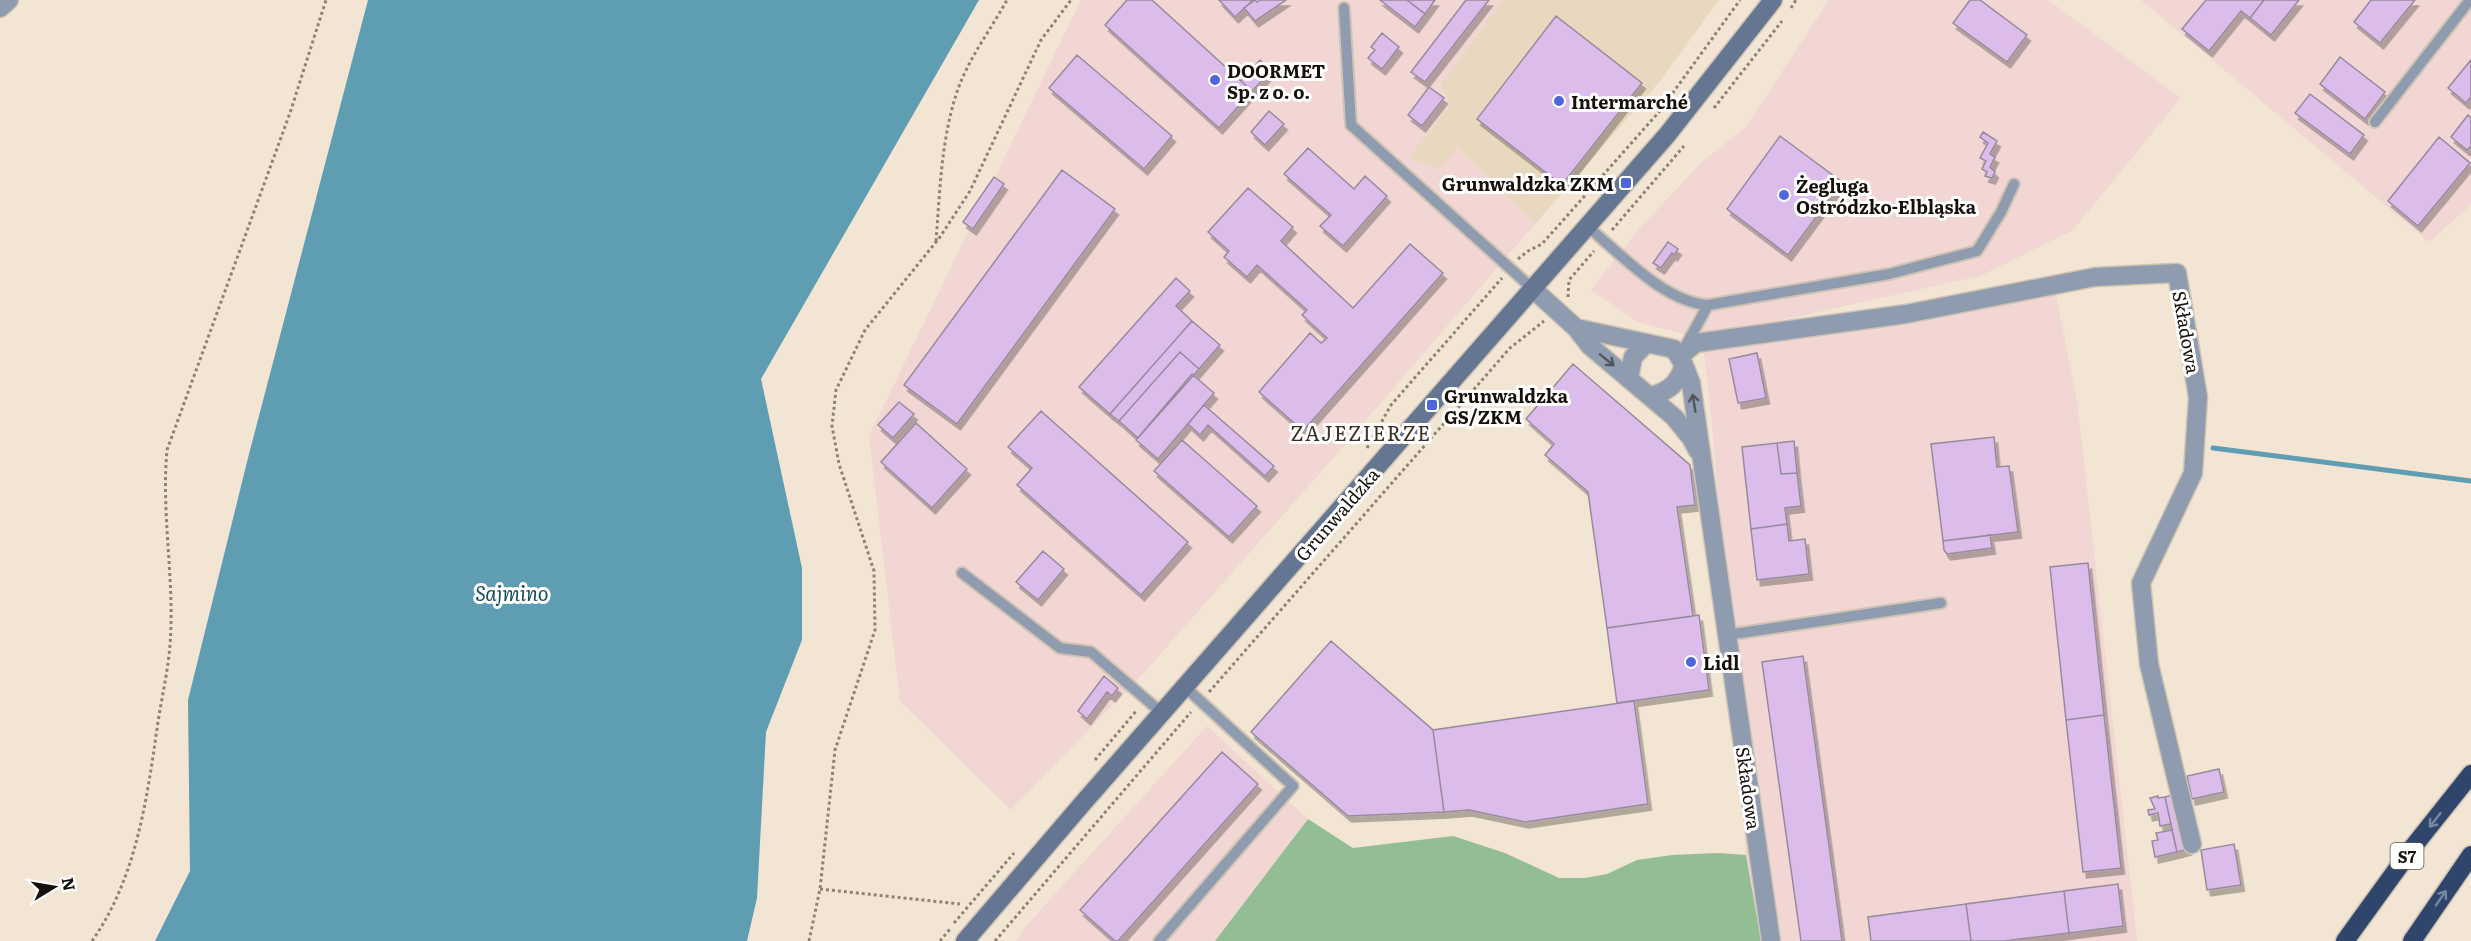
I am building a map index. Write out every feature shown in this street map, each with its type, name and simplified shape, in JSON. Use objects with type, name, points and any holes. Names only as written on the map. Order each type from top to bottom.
[{"type":"highway","name":"S7","points":[[2345,941],[2413,847],[2471,774]]},
{"type":"highway","points":[[2412,941],[2471,855]]},
{"type":"main road","name":"Grunwaldzka","points":[[965,941],[1588,227],[1679,121],[1773,0]]},
{"type":"street","points":[[0,8],[9,0]]},
{"type":"street","name":"Składowa","points":[[1651,396],[1671,388],[1680,378],[1682,360],[1696,343],[1906,314],[2095,277],[2177,273],[2198,397],[2193,473],[2141,583],[2149,664],[2192,844]]},
{"type":"street","name":"Składowa","points":[[1533,289],[1576,328],[1590,346],[1674,417],[1691,438],[1703,461]]},
{"type":"street","points":[[1576,328],[1647,342],[1674,350],[1682,360]]},
{"type":"street","points":[[1629,378],[1633,357],[1647,342]]},
{"type":"street","name":"Składowa","points":[[1682,360],[1691,383],[1703,461],[1771,941]]},
{"type":"lane","points":[[2375,122],[2470,0]]},
{"type":"lane","points":[[1344,8],[1351,125],[1533,289]]},
{"type":"lane","points":[[1588,227],[1664,289],[1694,304],[1708,305],[1889,274],[1977,251],[2001,212],[2014,184]]},
{"type":"lane","points":[[1682,360],[1708,305]]},
{"type":"lane","points":[[962,573],[1060,648],[1090,652],[1162,713]]},
{"type":"lane","points":[[1727,635],[1941,603]]},
{"type":"lane","points":[[1159,941],[1293,786],[1185,687]]},
{"type":"path","points":[[92,941],[109,917],[133,857],[149,787],[170,645],[165,474],[167,450],[290,113],[326,0]]},
{"type":"path","points":[[936,242],[943,157],[957,91],[969,64],[1007,0]]},
{"type":"path","points":[[809,941],[819,889],[835,750],[875,630],[874,571],[839,464],[832,426],[836,390],[865,330],[936,242],[970,191],[1041,40],[1071,0]]},
{"type":"path","points":[[1364,452],[1392,405],[1510,268],[1522,255],[1542,244],[1659,112],[1740,0]]},
{"type":"path","points":[[1790,9],[1796,0]]},
{"type":"path","points":[[1708,115],[1784,18]]},
{"type":"path","points":[[995,941],[1099,817],[1510,348],[1569,296],[1569,280],[1686,142]]},
{"type":"path","points":[[1091,764],[1148,700]]},
{"type":"path","points":[[940,941],[1016,850]]},
{"type":"path","points":[[819,889],[960,904]]},
{"type":"shaded area","points":[[1081,0],[1503,0],[1440,85],[1451,104],[1409,157],[1438,170],[1457,148],[1535,224],[1142,675],[1011,810],[900,701],[869,436]]},
{"type":"shaded area","points":[[1503,0],[1719,0],[1660,81],[1535,224],[1458,148],[1438,171],[1409,157],[1451,104],[1440,85]]},
{"type":"shaded area","points":[[1829,0],[2048,0],[2181,98],[2073,230],[1980,276],[1700,338],[1638,322],[1591,290],[1638,230],[1703,161],[1745,128]]},
{"type":"shaded area","points":[[2141,0],[2471,0],[2471,205],[2429,242]]},
{"type":"shaded area","points":[[2056,294],[2078,407],[2137,941],[1761,941],[1746,855],[1713,433],[1703,347]]},
{"type":"shaded area","points":[[1207,726],[1308,819],[1215,941],[1016,941],[1025,927]]},
{"type":"green space","points":[[1308,819],[1353,848],[1453,836],[1505,853],[1559,878],[1585,878],[1607,874],[1637,860],[1672,855],[1718,853],[1746,855],[1761,941],[1215,941]]},
{"type":"water","name":"Sajmino","points":[[368,0],[979,0],[761,379],[802,568],[802,640],[766,732],[757,898],[747,941],[155,941],[190,871],[188,700],[249,454]]},
{"type":"building","points":[[1127,0],[1152,0],[1252,91],[1219,128],[1105,25]]},
{"type":"building","points":[[1219,0],[1253,0],[1235,17]]},
{"type":"building","points":[[1255,0],[1257,2],[1286,0],[1255,21],[1244,8]]},
{"type":"building","points":[[1380,0],[1407,0],[1425,14],[1415,27]]},
{"type":"building","points":[[1407,0],[1435,0],[1425,14]]},
{"type":"building","points":[[1466,0],[1489,0],[1425,82],[1411,72]]},
{"type":"building","points":[[1970,0],[1980,0],[2027,35],[2007,62],[1953,23]]},
{"type":"building","points":[[2206,0],[2264,0],[2250,18],[2241,11],[2209,51],[2182,29]]},
{"type":"building","points":[[2264,0],[2299,0],[2271,35],[2250,18]]},
{"type":"building","points":[[2371,0],[2415,0],[2380,43],[2354,22]]},
{"type":"building","name":"Intermarché","points":[[1556,16],[1642,83],[1562,185],[1477,119]]},
{"type":"building","points":[[1382,33],[1399,47],[1382,69],[1368,58],[1375,50],[1371,47]]},
{"type":"building","points":[[1077,55],[1172,136],[1144,169],[1049,88]]},
{"type":"building","points":[[2340,57],[2385,92],[2365,119],[2320,84]]},
{"type":"building","points":[[1260,60],[1271,71],[1252,91],[1241,81]]},
{"type":"building","points":[[2471,60],[2471,97],[2466,103],[2448,88]]},
{"type":"building","points":[[1429,87],[1444,98],[1422,126],[1408,115]]},
{"type":"building","points":[[2310,94],[2364,135],[2350,154],[2295,113]]},
{"type":"building","points":[[1269,111],[1284,124],[1265,145],[1251,132]]},
{"type":"building","points":[[2468,115],[2471,118],[2471,146],[2467,150],[2451,137]]},
{"type":"building","points":[[1983,132],[1997,141],[1990,154],[1995,157],[1990,167],[1995,172],[1992,178],[1985,176],[1987,172],[1982,169],[1986,161],[1980,158],[1988,143],[1980,137]]},
{"type":"building","name":"Żegluga Ostródzko-Elbląska","points":[[1780,136],[1842,182],[1788,255],[1727,209]]},
{"type":"building","points":[[2439,137],[2470,163],[2418,226],[2388,201]]},
{"type":"building","points":[[1308,148],[1354,189],[1365,176],[1387,196],[1343,246],[1320,226],[1331,215],[1284,174]]},
{"type":"building","points":[[1062,170],[1115,209],[957,424],[904,385]]},
{"type":"building","points":[[994,177],[1004,184],[973,229],[963,222]]},
{"type":"building","points":[[1248,188],[1293,227],[1281,241],[1353,308],[1410,244],[1443,273],[1303,431],[1259,392],[1310,333],[1321,343],[1327,338],[1302,315],[1307,310],[1257,265],[1247,277],[1224,257],[1229,251],[1208,232]]},
{"type":"building","points":[[1668,242],[1678,249],[1674,255],[1672,253],[1661,268],[1653,263]]},
{"type":"building","points":[[1176,278],[1190,291],[1176,306],[1192,321],[1110,414],[1079,387]]},
{"type":"building","points":[[1192,321],[1220,345],[1199,369],[1180,352],[1119,421],[1110,414]]},
{"type":"building","points":[[1180,352],[1199,369],[1138,438],[1119,421]]},
{"type":"building","points":[[1757,353],[1766,398],[1738,403],[1729,359]]},
{"type":"building","points":[[1573,364],[1690,465],[1695,505],[1677,507],[1693,616],[1607,628],[1588,492],[1545,455],[1554,444],[1526,419]]},
{"type":"building","points":[[1192,374],[1214,393],[1158,459],[1136,440]]},
{"type":"building","points":[[899,402],[914,414],[893,438],[878,425]]},
{"type":"building","points":[[1204,405],[1274,466],[1265,476],[1208,425],[1200,435],[1188,424]]},
{"type":"building","points":[[1041,411],[1188,542],[1141,595],[1017,485],[1032,468],[1008,447]]},
{"type":"building","points":[[916,423],[967,469],[932,508],[881,462]]},
{"type":"building","points":[[1994,437],[1997,467],[2009,466],[2018,532],[1943,541],[1931,444]]},
{"type":"building","points":[[1182,440],[1257,506],[1229,537],[1154,471]]},
{"type":"building","points":[[1794,441],[1797,473],[1781,474],[1777,443]]},
{"type":"building","points":[[1777,443],[1781,474],[1797,473],[1801,506],[1785,508],[1787,524],[1751,529],[1742,447]]},
{"type":"building","points":[[1787,524],[1789,541],[1805,539],[1809,574],[1757,580],[1751,529]]},
{"type":"building","points":[[1990,535],[1992,548],[1947,554],[1944,550],[1943,541]]},
{"type":"building","points":[[1043,551],[1064,569],[1038,600],[1016,582]]},
{"type":"building","points":[[2088,563],[2104,715],[2066,720],[2050,567]]},
{"type":"building","points":[[1699,615],[1709,690],[1617,703],[1607,628]]},
{"type":"building","points":[[1331,641],[1433,730],[1444,812],[1348,816],[1251,732]]},
{"type":"building","points":[[1803,656],[1842,941],[1801,941],[1762,662]]},
{"type":"building","points":[[1104,676],[1118,688],[1112,696],[1107,692],[1087,719],[1078,711]]},
{"type":"building","points":[[1634,701],[1648,804],[1525,822],[1469,810],[1444,812],[1433,730]]},
{"type":"building","points":[[2104,715],[2121,868],[2083,872],[2066,720]]},
{"type":"building","points":[[1222,752],[1258,784],[1118,941],[1115,941],[1080,910]]},
{"type":"building","points":[[2219,769],[2224,792],[2192,799],[2187,776]]},
{"type":"building","points":[[2176,794],[2188,849],[2177,852],[2165,797]]},
{"type":"building","points":[[2158,796],[2158,798],[2165,797],[2171,824],[2160,826],[2158,813],[2149,815],[2148,810],[2155,809],[2150,798]]},
{"type":"building","points":[[2172,830],[2177,852],[2155,857],[2152,841],[2158,840],[2156,833]]},
{"type":"building","points":[[2234,844],[2241,885],[2207,890],[2201,850]]},
{"type":"building","points":[[2118,884],[2123,926],[2069,933],[2064,891]]},
{"type":"building","points":[[2064,891],[2069,933],[2004,941],[1971,941],[1966,904]]},
{"type":"building","points":[[1966,904],[1971,941],[1871,941],[1868,917]]},
{"type":"waterway","points":[[2213,448],[2471,481]]},
{"type":"place","name":"DOORMET Sp. z o. o.","points":[[1215,80]]},
{"type":"place","name":"Intermarché","points":[[1559,101]]},
{"type":"place","name":"Grunwaldzka ZKM","points":[[1626,183]]},
{"type":"place","name":"Żegluga Ostródzko-Elbląska","points":[[1784,195]]},
{"type":"place","name":"Grunwaldzka GS/ZKM","points":[[1432,405]]},
{"type":"place","name":"Lidl","points":[[1691,662]]},
{"type":"district","name":"ZAJEZIERZE","points":[[1361,432]]}]
